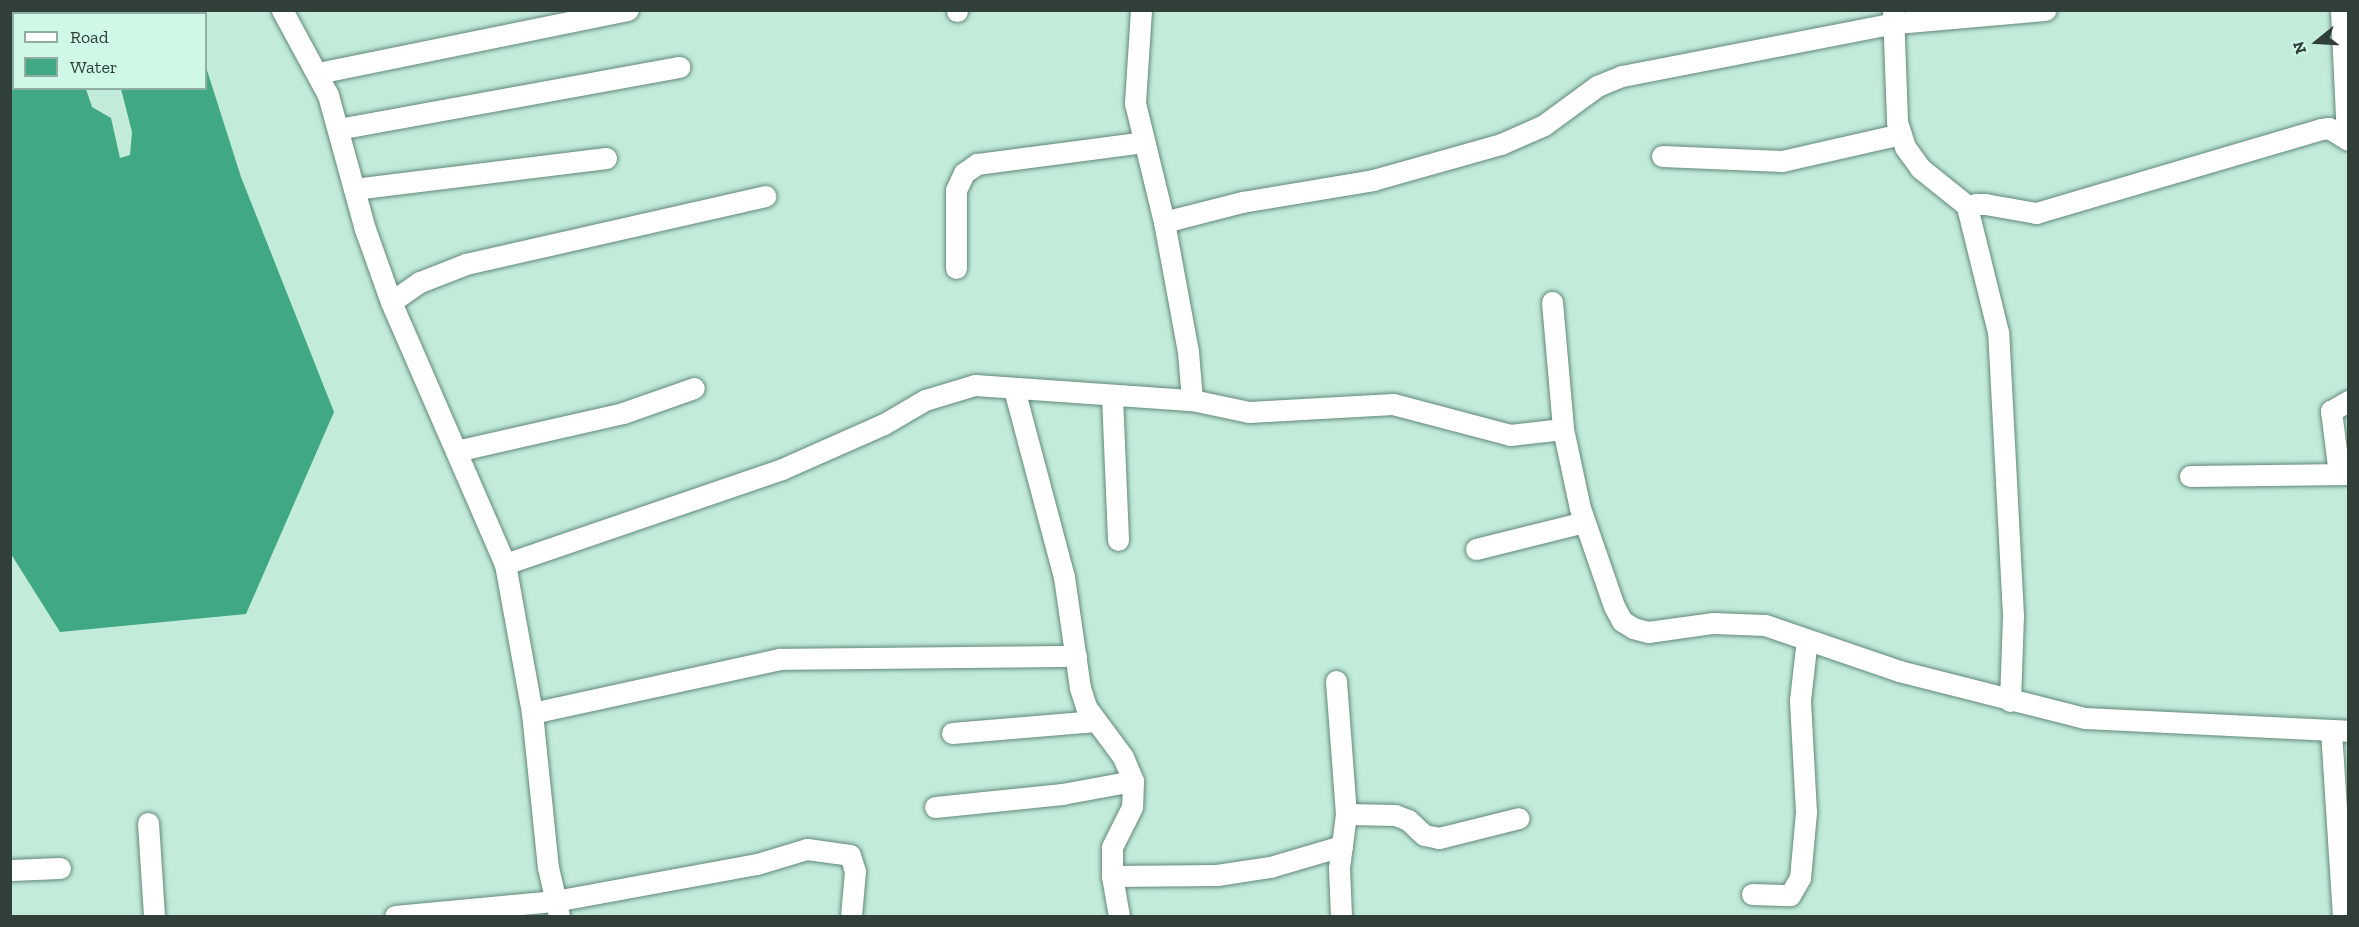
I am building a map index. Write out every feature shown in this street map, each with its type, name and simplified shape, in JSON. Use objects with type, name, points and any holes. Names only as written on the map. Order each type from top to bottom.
[{"type":"street","points":[[282,10],[318,74],[338,129],[354,189],[391,302],[505,564],[532,713],[548,867],[557,909]]},
{"type":"street","points":[[318,74],[628,10]]},
{"type":"street","points":[[1141,10],[1135,102],[1164,222],[1188,352],[1192,400]]},
{"type":"street","points":[[1164,222],[1242,202],[1373,180],[1502,144],[1544,125],[1597,86],[1622,76],[1894,17],[2045,10]]},
{"type":"street","points":[[2341,10],[2348,140]]},
{"type":"street","points":[[1894,17],[1897,122],[1901,134],[1920,168],[1970,208],[1994,205],[2036,213],[2321,129],[2329,128],[2348,140]]},
{"type":"street","points":[[338,129],[678,67]]},
{"type":"street","points":[[1662,156],[1782,161],[1901,134]]},
{"type":"street","points":[[956,268],[956,190],[964,173],[977,164],[1143,142]]},
{"type":"street","points":[[354,189],[606,158]]},
{"type":"street","points":[[391,302],[420,282],[466,264],[765,196]]},
{"type":"street","points":[[1970,208],[1968,217],[1987,277],[1998,332],[2013,615],[2010,701]]},
{"type":"street","points":[[1551,302],[1563,429],[1584,522],[1614,606],[1622,621],[1633,628],[1648,632],[1713,623],[1765,625],[1899,671],[2010,701],[2085,718],[2340,731],[2343,916]]},
{"type":"street","points":[[505,564],[782,470],[953,389],[975,386],[1192,400],[1249,412],[1393,404],[1510,435],[1563,429]]},
{"type":"street","points":[[456,451],[623,413],[694,388]]},
{"type":"street","points":[[1014,389],[1064,577],[1080,688],[1095,721],[1123,757],[1133,781],[1132,807],[1112,847],[1112,876],[1119,916]]},
{"type":"street","points":[[1112,396],[1118,540]]},
{"type":"street","points":[[2190,476],[2344,474],[2331,411],[2349,401]]},
{"type":"street","points":[[1476,549],[1584,522]]},
{"type":"street","points":[[1752,894],[1790,895],[1800,878],[1806,812],[1800,700],[1807,639]]},
{"type":"street","points":[[532,713],[779,659],[1076,656]]},
{"type":"street","points":[[1336,681],[1346,814],[1342,846],[1341,916]]},
{"type":"street","points":[[952,733],[1095,721]]},
{"type":"street","points":[[935,807],[1062,794],[1133,781]]},
{"type":"street","points":[[1346,814],[1395,815],[1408,820],[1424,835],[1439,838],[1518,818]]},
{"type":"street","points":[[148,823],[154,916]]},
{"type":"street","points":[[1112,876],[1216,876],[1270,867],[1342,846]]},
{"type":"street","points":[[395,916],[557,909],[757,864],[807,849],[842,851],[850,855],[854,862],[851,916]]},
{"type":"street","points":[[10,870],[60,868]]},
{"type":"water","points":[[11,10],[187,11],[12,12],[12,90],[86,90],[92,107],[111,118],[120,158],[130,155],[132,132],[121,90],[207,90],[207,70],[241,177],[334,412],[246,614],[60,632],[11,554]]}]
